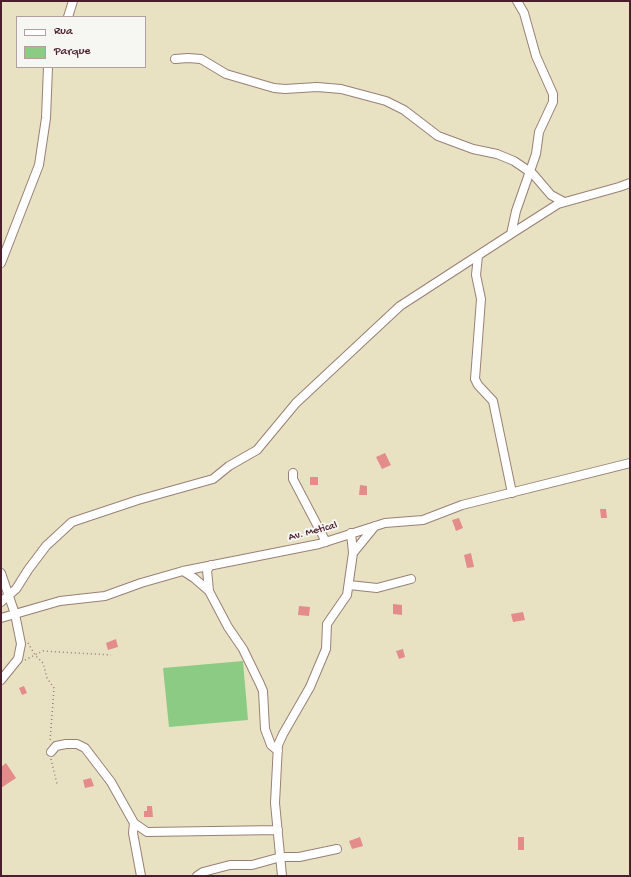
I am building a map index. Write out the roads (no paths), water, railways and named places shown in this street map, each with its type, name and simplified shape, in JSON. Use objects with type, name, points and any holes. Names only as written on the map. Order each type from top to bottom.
[{"type":"street","points":[[68,16],[73,1]]},
{"type":"street","points":[[511,234],[516,211],[536,154],[539,132],[553,102],[553,94],[536,56],[527,21],[520,3]]},
{"type":"street","points":[[174,59],[201,59],[226,74],[280,89],[317,87],[341,89],[378,98],[404,110],[438,136],[473,149],[508,158],[531,171],[551,195],[564,202]]},
{"type":"street","points":[[1,263],[39,165],[46,118],[48,68]]},
{"type":"street","points":[[1,602],[19,586],[28,570],[46,546],[72,522],[138,500],[213,479],[232,464],[257,450],[296,403],[400,306],[539,215],[564,202],[598,194],[630,183]]},
{"type":"street","points":[[478,256],[476,275],[481,299],[475,379],[478,385],[493,401],[512,493]]},
{"type":"street","name":"Av. Metical","points":[[1,618],[60,602],[105,596],[141,583],[183,571],[326,542],[388,522],[423,520],[462,505],[630,463]]},
{"type":"street","points":[[293,473],[293,479],[326,542]]},
{"type":"street","points":[[352,549],[375,526]]},
{"type":"street","points":[[282,876],[275,803],[280,740],[310,687],[326,649],[327,624],[346,594],[349,585],[352,549],[351,533]]},
{"type":"street","points":[[341,536],[348,540],[352,549]]},
{"type":"street","points":[[208,591],[207,570],[211,565]]},
{"type":"street","points":[[183,571],[194,578],[208,591],[228,627],[243,649],[263,691],[265,729],[271,744],[278,751]]},
{"type":"street","points":[[1,573],[15,614],[20,636],[20,652],[17,661],[1,680]]},
{"type":"street","points":[[349,585],[377,588],[412,579]]},
{"type":"street","points":[[51,752],[56,746],[66,744],[77,744],[85,748],[111,782],[134,823],[147,832],[278,830]]},
{"type":"street","points":[[134,823],[133,833],[142,876]]},
{"type":"street","points":[[197,876],[214,869],[230,865],[252,865],[281,857],[299,857],[337,849]]}]
